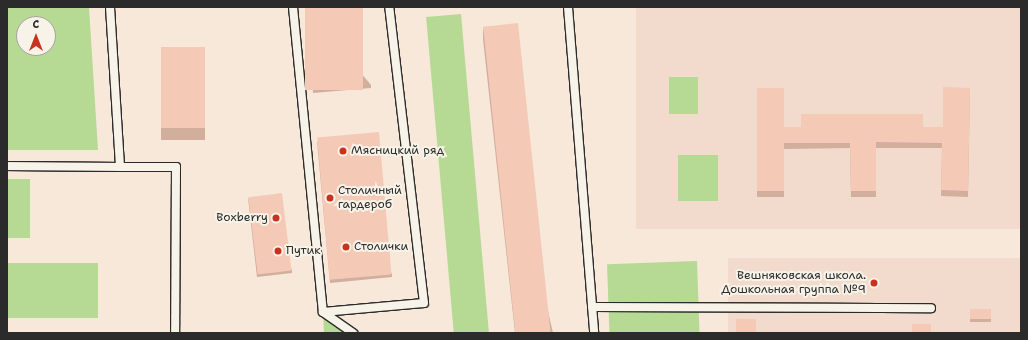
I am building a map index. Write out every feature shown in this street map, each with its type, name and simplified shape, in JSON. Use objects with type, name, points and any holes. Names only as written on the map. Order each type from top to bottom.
[{"type":"lane","points":[[110,7],[120,167]]},
{"type":"lane","points":[[293,7],[323,312],[353,333]]},
{"type":"lane","points":[[323,312],[424,303],[389,7]]},
{"type":"lane","points":[[568,7],[594,333]]},
{"type":"lane","points":[[7,166],[176,167],[175,333]]},
{"type":"lane","points":[[592,307],[932,308]]},
{"type":"shaded area","points":[[636,7],[1021,7],[1021,229],[636,229]]},
{"type":"shaded area","name":"Вешняковская школа. Дошкольная группа №9","points":[[728,258],[1021,258],[1021,333],[728,333]]},
{"type":"green space","points":[[7,7],[89,7],[98,150],[7,150]]},
{"type":"green space","points":[[461,14],[489,333],[454,333],[426,17]]},
{"type":"green space","points":[[669,77],[698,77],[698,114],[669,114]]},
{"type":"green space","points":[[678,155],[718,155],[718,201],[678,201]]},
{"type":"green space","points":[[7,179],[30,179],[30,238],[7,238]]},
{"type":"green space","points":[[697,261],[700,333],[609,333],[607,264]]},
{"type":"green space","points":[[7,263],[98,263],[98,318],[7,318]]},
{"type":"green space","points":[[323,312],[353,333],[324,333]]},
{"type":"building","points":[[305,7],[363,7],[363,90],[305,90]]},
{"type":"building","points":[[518,23],[551,333],[515,333],[483,27]]},
{"type":"building","points":[[161,47],[205,47],[205,128],[161,128]]},
{"type":"building","points":[[943,87],[970,88],[968,191],[941,190],[942,143],[876,142],[876,191],[851,191],[850,143],[784,143],[784,191],[757,191],[757,88],[784,88],[784,127],[801,127],[801,114],[923,114],[923,127],[943,127]]},
{"type":"building","points":[[379,132],[391,274],[330,280],[317,137]]},
{"type":"building","points":[[282,193],[292,270],[258,275],[248,197]]},
{"type":"building","points":[[970,309],[991,309],[991,319],[970,319]]},
{"type":"building","points":[[736,319],[756,319],[756,333],[736,333]]},
{"type":"building","points":[[912,324],[931,324],[931,333],[912,333]]},
{"type":"place","name":"Мясницкий ряд","points":[[343,151]]},
{"type":"place","name":"Столичный гардероб","points":[[330,198]]},
{"type":"place","name":"Boxberry","points":[[276,218]]},
{"type":"place","name":"Столички","points":[[346,247]]},
{"type":"place","name":"Путик","points":[[278,251]]},
{"type":"place","name":"Вешняковская школа. Дошкольная группа №9","points":[[874,283]]}]
